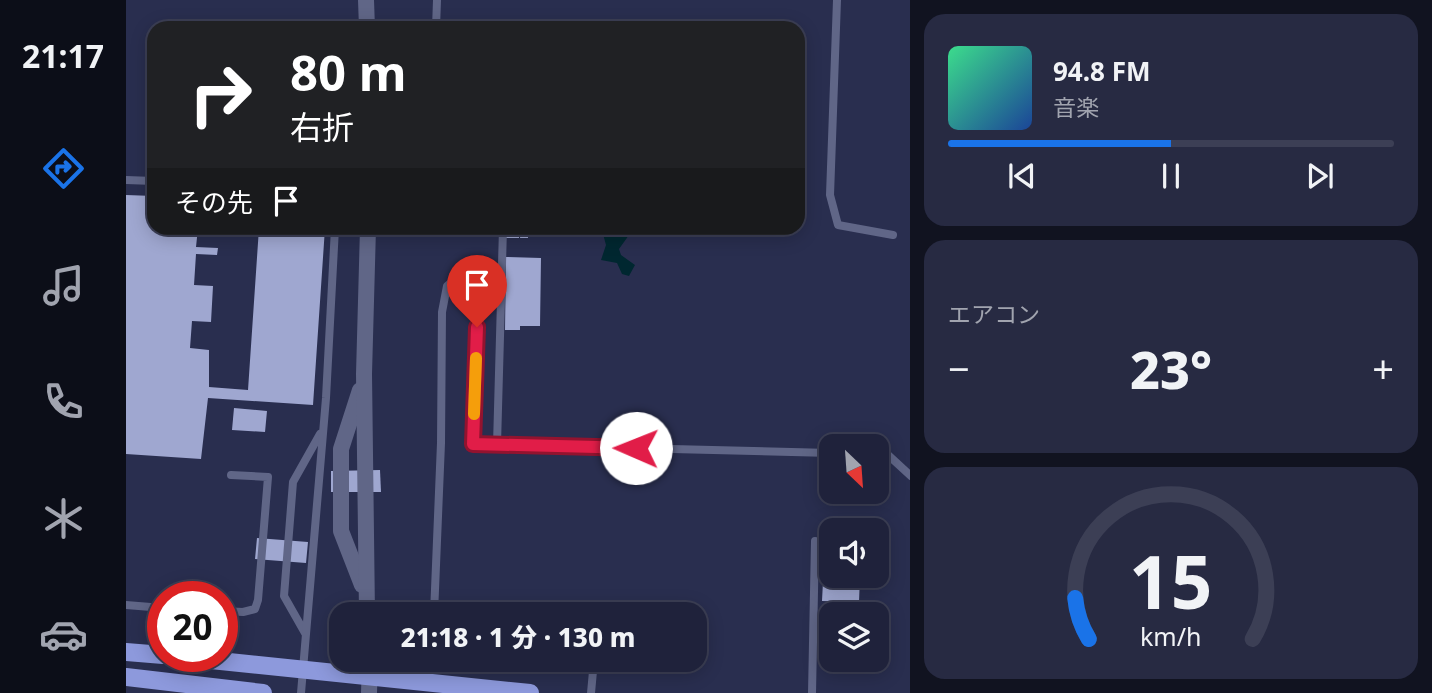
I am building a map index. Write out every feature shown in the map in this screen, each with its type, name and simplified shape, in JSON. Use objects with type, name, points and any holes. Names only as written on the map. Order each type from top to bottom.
[{"type":"main road","points":[[126,652],[147,654]]},
{"type":"main road","points":[[238,663],[530,693]]},
{"type":"main road","points":[[126,677],[263,693]]},
{"type":"street","points":[[366,0],[367,21]]},
{"type":"street","points":[[366,602],[364,374],[368,235]]},
{"type":"street","points":[[364,374],[341,449],[341,531],[366,596]]},
{"type":"lane","points":[[436,21],[437,0]]},
{"type":"lane","points":[[837,0],[830,195],[838,225],[893,235]]},
{"type":"lane","points":[[126,180],[147,181]]},
{"type":"lane","points":[[301,693],[335,235]]},
{"type":"lane","points":[[497,444],[503,235]]},
{"type":"lane","points":[[434,602],[441,443],[442,312],[447,286],[455,279],[471,285],[477,304],[473,444],[819,453]]},
{"type":"lane","points":[[305,633],[284,596],[293,482],[322,432]]},
{"type":"lane","points":[[889,456],[910,475]]},
{"type":"lane","points":[[231,475],[268,477],[258,600],[255,609],[238,612]]},
{"type":"lane","points":[[813,693],[815,541]]},
{"type":"lane","points":[[126,605],[147,607]]},
{"type":"lane","points":[[591,693],[593,672]]},
{"type":"water","points":[[603,235],[629,235],[619,249],[621,255],[635,265],[629,276],[622,274],[617,263],[601,260],[606,245]]},
{"type":"building","points":[[126,195],[147,196],[147,235],[197,235],[196,247],[218,248],[217,255],[196,254],[194,285],[213,286],[211,322],[192,321],[190,348],[209,350],[209,387],[248,390],[259,235],[325,235],[313,405],[208,398],[201,459],[126,454]]},
{"type":"building","points":[[505,235],[519,235],[519,238],[505,238]]},
{"type":"building","points":[[506,257],[541,258],[540,326],[520,326],[520,330],[505,330]]},
{"type":"building","points":[[234,408],[267,411],[265,432],[232,430]]},
{"type":"building","points":[[380,470],[381,492],[331,492],[331,471]]},
{"type":"building","points":[[257,538],[308,542],[306,563],[255,559]]},
{"type":"building","points":[[823,588],[860,588],[859,602],[822,601]]},
{"type":"slow traffic","points":[[474,414],[476,358]]},
{"type":"route","points":[[477,327],[473,444],[636,448]]}]
